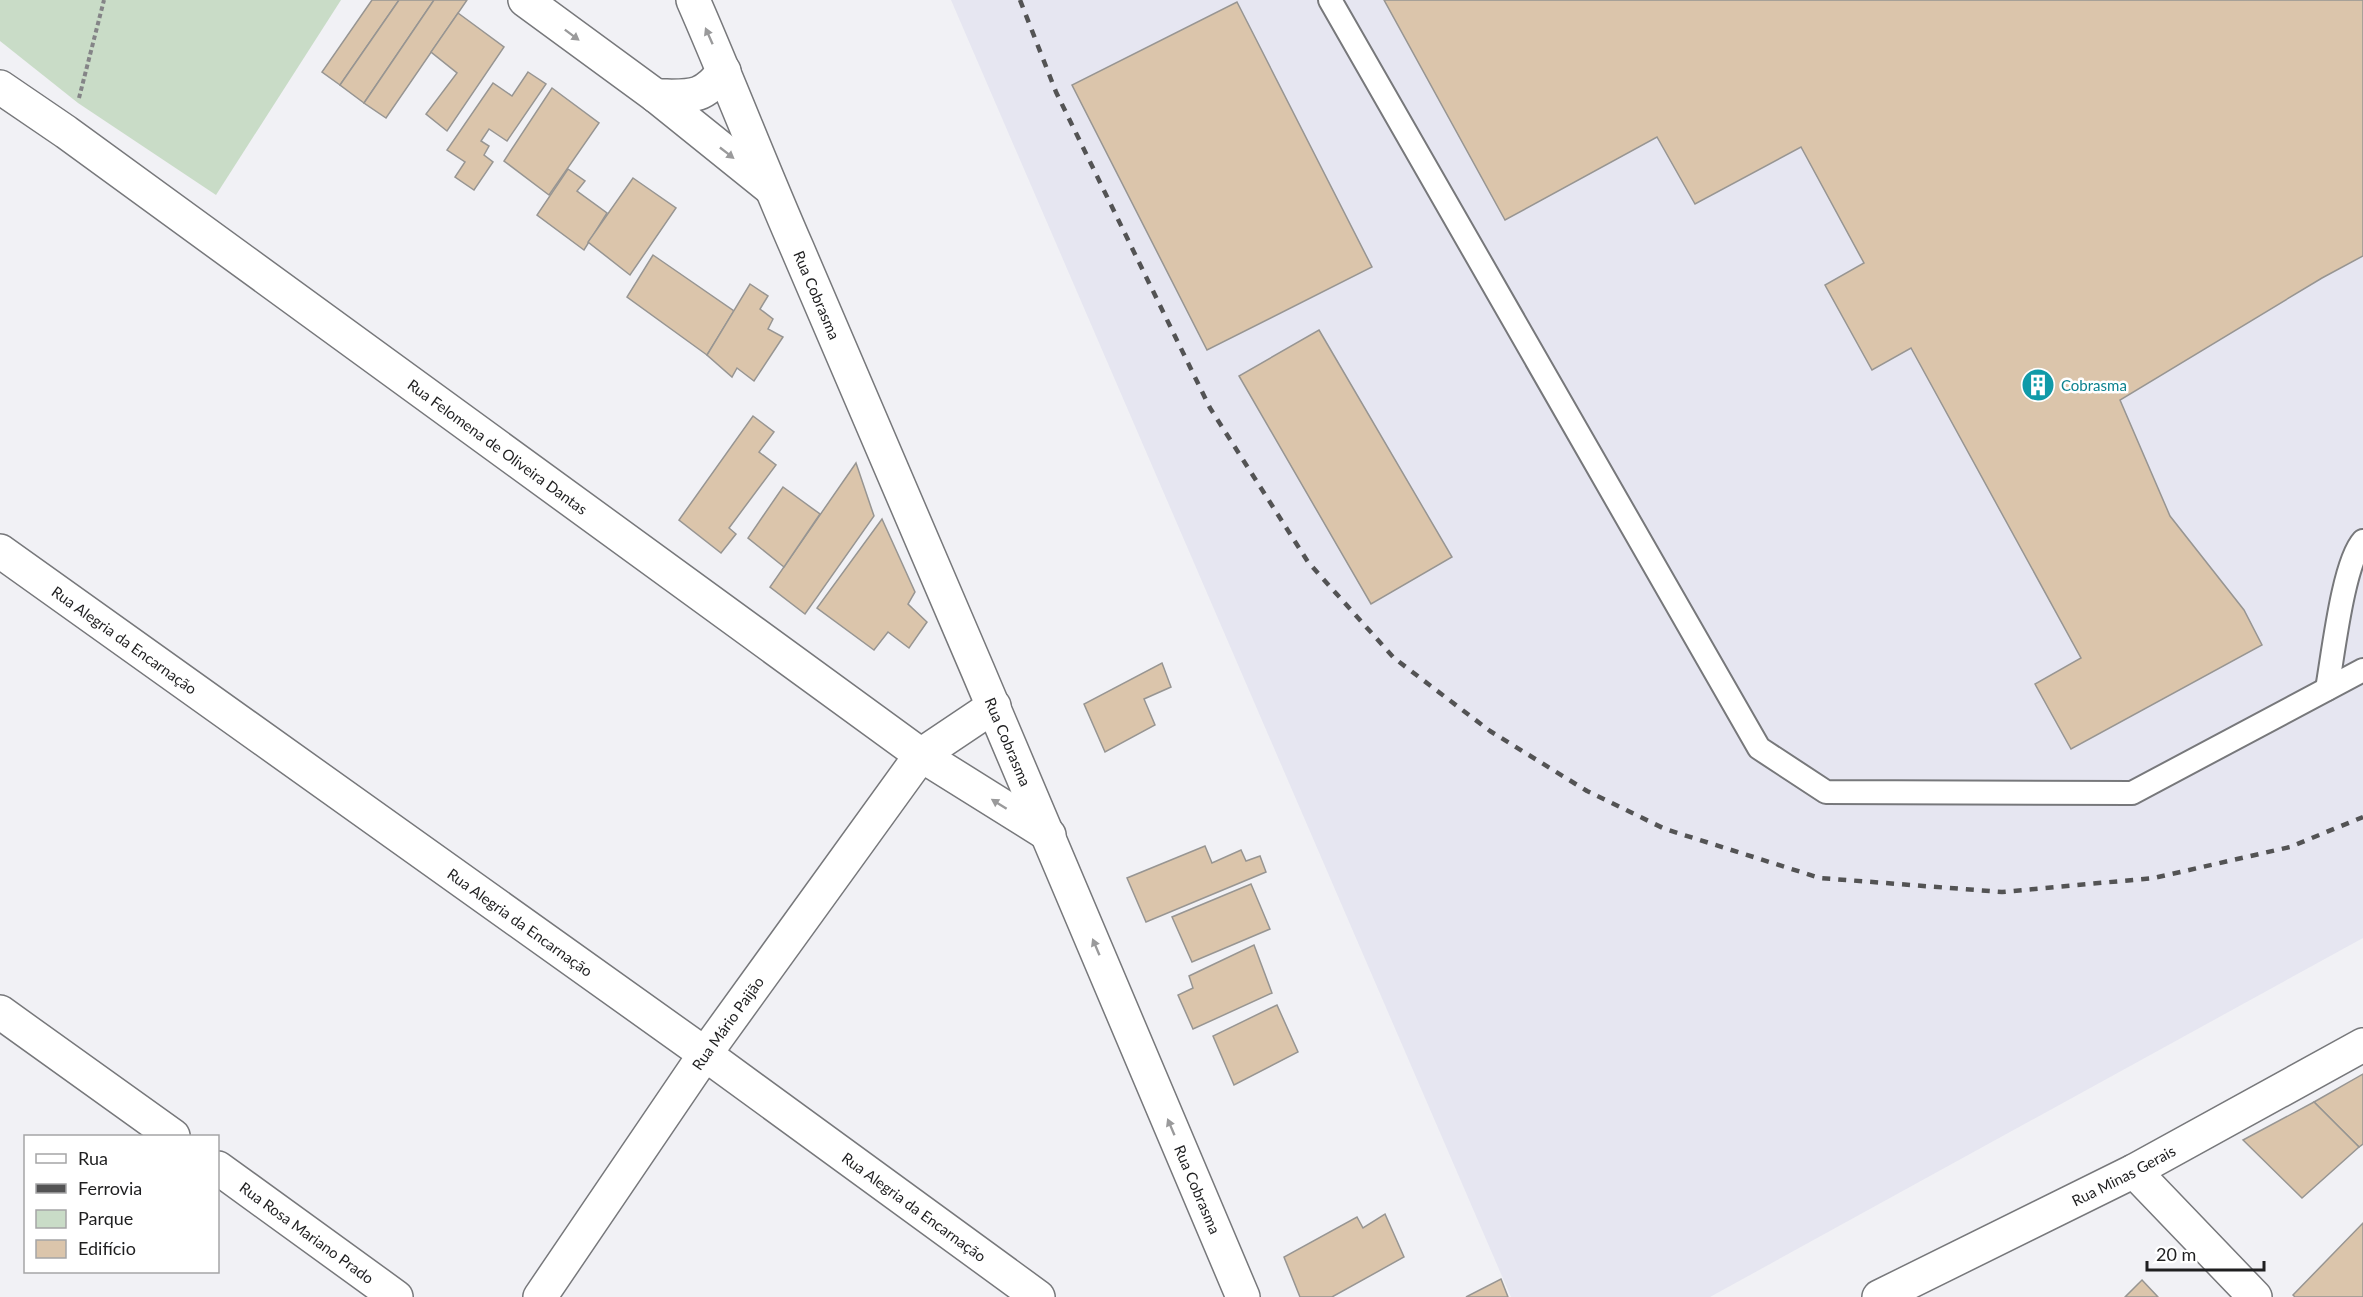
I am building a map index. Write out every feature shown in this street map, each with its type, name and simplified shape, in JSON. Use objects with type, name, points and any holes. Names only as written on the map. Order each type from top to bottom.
[{"type":"street","name":"Rua Cobrasma","points":[[525,0],[656,96],[771,188]]},
{"type":"street","name":"Rua Cobrasma","points":[[693,0],[1243,1297]]},
{"type":"street","points":[[656,96],[693,96],[713,86],[724,71]]},
{"type":"street","name":"Rua Felomena de Oliveira Dantas","points":[[0,87],[66,132],[921,755],[1049,835]]},
{"type":"street","name":"Rua Alegria da Encarnação","points":[[0,552],[705,1054],[1038,1297]]},
{"type":"street","points":[[921,755],[994,706]]},
{"type":"street","name":"Rua Mário Paijão","points":[[540,1297],[705,1054],[921,755]]},
{"type":"street","points":[[0,1012],[170,1135]]},
{"type":"street","name":"Rua Minas Gerais","points":[[1879,1297],[2134,1171],[2363,1045]]},
{"type":"street","name":"Rua Rosa Mariano Prado","points":[[219,1169],[396,1297]]},
{"type":"street","points":[[2134,1171],[2254,1297]]},
{"type":"lane","points":[[1330,0],[1759,748],[1826,792],[2132,793],[2363,670]]},
{"type":"lane","points":[[2327,689],[2345,589],[2355,550],[2363,541]]},
{"type":"path","points":[[66,132],[78,103],[104,0]]},
{"type":"shaded area","points":[[951,0],[2363,0],[2363,938],[1710,1297],[1511,1297]]},
{"type":"green space","points":[[0,0],[341,0],[216,195],[78,103],[0,41]]},
{"type":"building","points":[[372,0],[399,0],[340,85],[322,72]]},
{"type":"building","points":[[399,0],[434,0],[364,103],[340,85]]},
{"type":"building","points":[[434,0],[467,0],[386,118],[364,103]]},
{"type":"building","name":"Cobrasma","points":[[1384,0],[2363,0],[2363,256],[2322,278],[2120,400],[2170,516],[2244,610],[2262,645],[2071,749],[2035,684],[2081,658],[1911,348],[1872,370],[1825,285],[1864,263],[1801,147],[1695,204],[1657,137],[1505,220]]},
{"type":"building","points":[[1237,2],[1372,267],[1207,350],[1072,85]]},
{"type":"building","points":[[458,13],[504,47],[447,131],[426,114],[457,73],[431,52]]},
{"type":"building","points":[[528,72],[546,84],[507,141],[489,129],[481,141],[489,146],[484,155],[493,162],[474,190],[455,177],[465,162],[447,150],[493,83],[512,96]]},
{"type":"building","points":[[552,88],[599,123],[549,195],[504,161]]},
{"type":"building","points":[[568,169],[585,181],[577,191],[607,213],[584,250],[537,215]]},
{"type":"building","points":[[633,178],[676,208],[630,275],[588,242]]},
{"type":"building","points":[[653,255],[734,311],[707,355],[627,297]]},
{"type":"building","points":[[750,284],[768,296],[760,309],[773,319],[768,329],[783,337],[754,381],[737,368],[732,377],[707,355]]},
{"type":"building","points":[[1319,330],[1452,557],[1371,604],[1239,376]]},
{"type":"building","points":[[753,416],[774,432],[759,452],[776,465],[729,528],[736,534],[721,553],[679,520]]},
{"type":"building","points":[[856,463],[874,516],[805,614],[770,587]]},
{"type":"building","points":[[783,487],[820,514],[784,567],[748,538]]},
{"type":"building","points":[[882,519],[915,592],[908,604],[927,622],[909,648],[888,632],[874,650],[817,608]]},
{"type":"building","points":[[1162,663],[1171,687],[1144,699],[1155,725],[1105,752],[1084,704]]},
{"type":"building","points":[[1205,846],[1212,863],[1241,850],[1246,861],[1260,856],[1266,872],[1146,922],[1127,878]]},
{"type":"building","points":[[1251,884],[1270,929],[1192,962],[1172,917]]},
{"type":"building","points":[[1254,945],[1272,993],[1193,1029],[1178,995],[1193,988],[1189,976]]},
{"type":"building","points":[[1277,1005],[1298,1052],[1234,1085],[1213,1036]]},
{"type":"building","points":[[2363,1074],[2363,1144],[2359,1147],[2314,1102]]},
{"type":"building","points":[[2314,1102],[2359,1147],[2302,1198],[2243,1140]]},
{"type":"building","points":[[1385,1214],[1404,1257],[1332,1297],[1300,1297],[1284,1257],[1357,1217],[1363,1228]]},
{"type":"building","points":[[2363,1223],[2363,1297],[2295,1297],[2293,1295]]},
{"type":"building","points":[[1501,1279],[1508,1297],[1466,1297]]},
{"type":"building","points":[[2142,1280],[2158,1297],[2125,1297]]},
{"type":"railway","points":[[1020,0],[1056,92],[1210,408],[1308,562],[1394,658],[1490,731],[1587,791],[1665,829],[1820,878],[2002,892],[2154,878],[2290,847],[2363,817]]},
{"type":"place","name":"Cobrasma","points":[[2038,385]]}]
